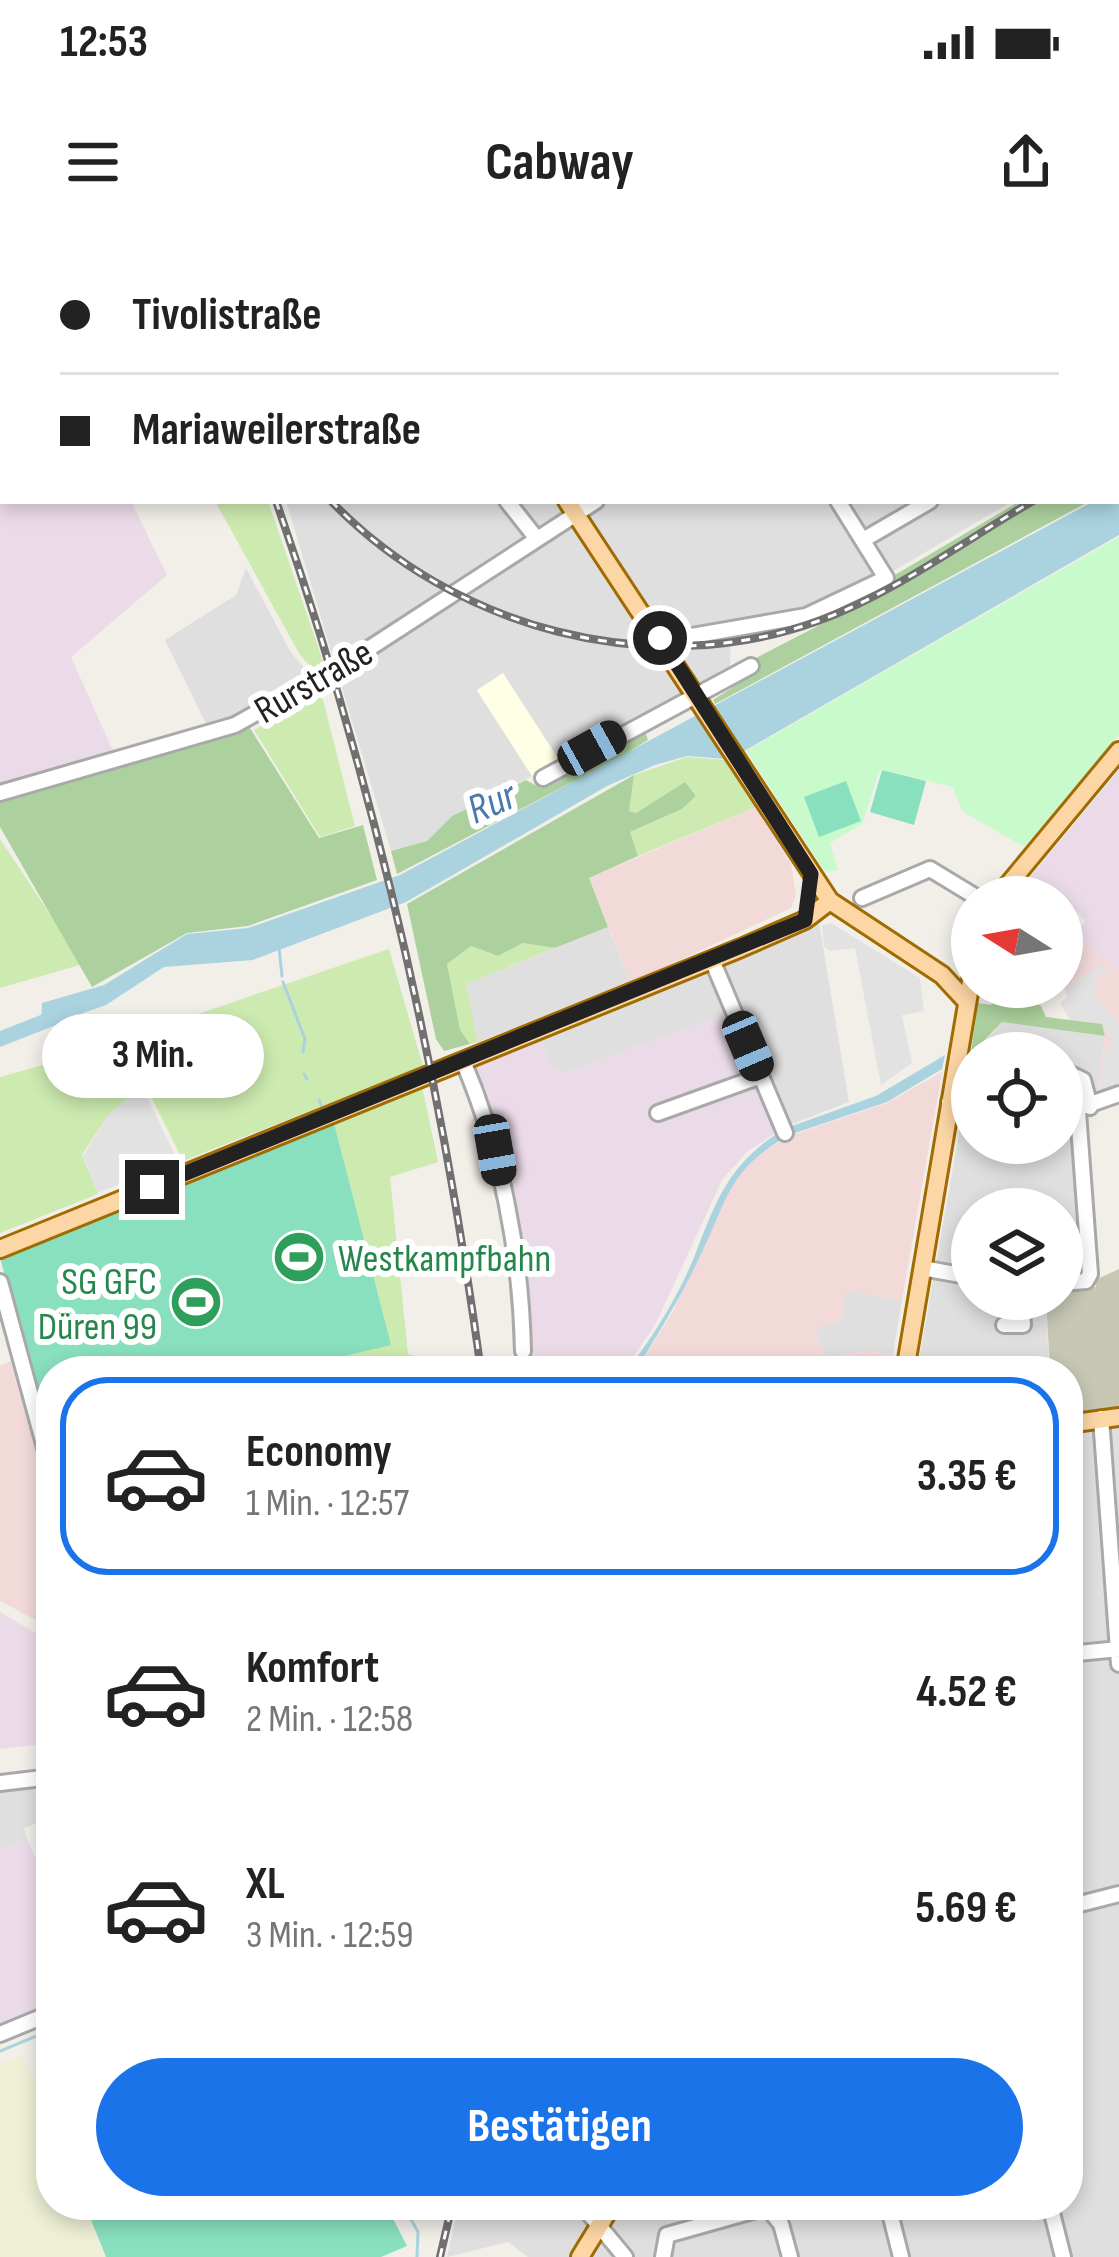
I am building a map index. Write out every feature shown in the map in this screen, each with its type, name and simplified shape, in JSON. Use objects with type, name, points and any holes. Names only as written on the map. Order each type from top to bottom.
[{"type":"main road","points":[[571,507],[830,901],[951,985]]},
{"type":"main road","points":[[1016,876],[1119,752]]},
{"type":"main road","points":[[805,920],[811,874]]},
{"type":"main road","points":[[0,1249],[712,960],[805,920],[830,901]]},
{"type":"main road","points":[[805,920],[856,921]]},
{"type":"main road","points":[[942,975],[951,974]]},
{"type":"main road","points":[[907,1356],[966,1008]]},
{"type":"main road","points":[[580,2257],[603,2220]]},
{"type":"street","points":[[686,638],[806,616],[886,578],[840,504]]},
{"type":"street","points":[[863,540],[925,504]]},
{"type":"street","name":"Rurstraße","points":[[0,793],[235,725],[356,657],[537,539],[571,507]]},
{"type":"street","points":[[519,509],[537,539]]},
{"type":"street","points":[[543,778],[751,665]]},
{"type":"street","points":[[862,898],[930,869],[951,882]]},
{"type":"street","points":[[712,960],[785,1133]]},
{"type":"street","points":[[463,1061],[490,1126],[522,1311],[523,1351]]},
{"type":"street","points":[[658,1113],[760,1076]]},
{"type":"street","points":[[1083,1109],[1119,1094]]},
{"type":"street","points":[[1081,1164],[1090,1274],[1083,1281]]},
{"type":"street","points":[[922,1268],[951,1273]]},
{"type":"street","points":[[0,1282],[36,1415]]},
{"type":"street","points":[[1004,1325],[1023,1324],[1023,1320]]},
{"type":"street","points":[[1083,1654],[1118,1654],[1110,1418]]},
{"type":"street","points":[[0,1783],[36,1779]]},
{"type":"street","points":[[1083,1903],[1119,1894]]},
{"type":"street","points":[[0,2034],[36,2019]]},
{"type":"street","points":[[594,2220],[625,2257]]},
{"type":"street","points":[[663,2257],[667,2235],[721,2220]]},
{"type":"street","points":[[778,2220],[790,2257]]},
{"type":"street","points":[[892,2220],[901,2257]]},
{"type":"street","points":[[1054,2220],[1063,2257]]},
{"type":"shaded area","points":[[0,504],[132,504],[167,575],[71,657],[113,751],[0,784]]},
{"type":"shaded area","points":[[287,504],[1008,504],[859,591],[805,614],[731,632],[730,666],[559,760],[503,674],[477,691],[532,776],[452,816],[427,841],[391,851]]},
{"type":"shaded area","points":[[246,568],[290,651],[310,675],[209,730],[165,640],[236,595]]},
{"type":"shaded area","points":[[503,673],[559,760],[532,776],[477,690]]},
{"type":"shaded area","points":[[1119,769],[1119,971],[1083,944],[1083,876],[1031,876]]},
{"type":"shaded area","points":[[756,807],[791,864],[796,895],[791,908],[631,983],[589,878]]},
{"type":"shaded area","points":[[819,922],[849,1102],[787,1126],[736,1011],[564,1073],[552,1068],[539,1037]]},
{"type":"shaded area","points":[[831,923],[920,978],[924,1011],[902,1015],[912,1063],[881,1085],[855,948],[830,951],[824,946],[822,925]]},
{"type":"shaded area","points":[[608,927],[631,983],[478,1042],[466,984]]},
{"type":"shaded area","points":[[1083,944],[1119,971],[1119,1087],[1096,1101],[1105,1036],[1102,1024],[1070,1020],[1063,1008],[1083,1008]]},
{"type":"shaded area","points":[[1103,964],[1108,972],[1094,981],[1098,990],[1093,994],[1119,1025],[1119,1086],[1106,1094],[1099,1093],[1106,1046],[1113,1041],[1102,1023],[1070,1019],[1064,1008],[1083,1008],[1083,977]]},
{"type":"shaded area","points":[[727,1014],[777,1132],[747,1152],[722,1180],[656,1323],[634,1356],[533,1356],[495,1129],[469,1063],[539,1037],[552,1068],[564,1073]]},
{"type":"shaded area","points":[[1002,1022],[1076,1032],[994,1032]]},
{"type":"shaded area","points":[[1083,1033],[1105,1036],[1096,1101],[1083,1107]]},
{"type":"shaded area","points":[[942,1072],[902,1300],[846,1291],[841,1320],[814,1331],[825,1356],[645,1356],[672,1313],[731,1185],[753,1157],[792,1135],[887,1103]]},
{"type":"shaded area","points":[[142,1086],[178,1162],[97,1193],[83,1156],[108,1115]]},
{"type":"shaded area","points":[[954,1164],[1080,1164],[1082,1188],[951,1188],[951,1320],[1047,1320],[1048,1356],[920,1356]]},
{"type":"shaded area","points":[[1083,1206],[1088,1274],[1083,1275]]},
{"type":"shaded area","points":[[1119,1269],[1119,1409],[1083,1413],[1083,1356],[1049,1356],[1047,1320],[1083,1320],[1083,1288],[1096,1287],[1095,1280]]},
{"type":"shaded area","points":[[846,1291],[902,1300],[893,1354],[865,1351],[825,1356],[814,1330],[841,1320]]},
{"type":"shaded area","points":[[865,1351],[893,1356],[837,1356]]},
{"type":"shaded area","points":[[15,1359],[36,1434],[36,1620],[0,1601],[0,1366]]},
{"type":"shaded area","points":[[1119,1419],[1119,2257],[528,2257],[508,2242],[447,2257],[456,2220],[1083,2220],[1083,1427]]},
{"type":"shaded area","points":[[0,1612],[36,1633],[36,1745],[0,1749]]},
{"type":"shaded area","points":[[36,1786],[36,1824],[24,1828],[27,1839],[0,1849],[0,1790]]},
{"type":"shaded area","points":[[27,1839],[36,1859],[36,2014],[0,2029],[0,1849]]},
{"type":"shaded area","points":[[23,2055],[36,2087],[36,2220],[91,2220],[106,2257],[0,2257],[0,2064]]},
{"type":"green space","points":[[217,504],[269,504],[325,667],[316,672],[300,655]]},
{"type":"green space","points":[[1015,504],[1084,504],[715,704],[713,700],[755,673],[754,659],[843,613],[861,595]]},
{"type":"green space","points":[[1119,537],[1119,735],[1024,847],[962,811],[953,787],[880,769],[862,824],[830,843],[838,870],[825,872],[746,751]]},
{"type":"green space","points":[[321,692],[355,826],[320,837],[254,730]]},
{"type":"green space","points":[[642,723],[648,740],[397,874],[391,851],[427,841],[452,816],[526,780],[535,785]]},
{"type":"green space","points":[[250,728],[319,838],[363,825],[377,880],[248,926],[187,933],[92,987],[0,827],[0,798]]},
{"type":"green space","points":[[687,757],[726,760],[756,807],[638,856],[630,832],[682,809],[696,796],[685,783],[636,813],[628,811],[634,775]]},
{"type":"green space","points":[[882,770],[926,781],[914,825],[870,812]]},
{"type":"green space","points":[[634,775],[629,811],[636,813],[685,782],[696,796],[682,809],[630,832],[638,856],[589,878],[608,927],[555,948],[523,943],[498,956],[471,946],[447,964],[460,1030],[470,1044],[444,1051],[436,1039],[407,904]]},
{"type":"green space","points":[[846,781],[861,821],[819,837],[804,797]]},
{"type":"green space","points":[[0,839],[83,964],[0,988]]},
{"type":"green space","points":[[523,943],[555,948],[466,984],[478,1042],[470,1044],[460,1031],[447,964],[471,946],[498,956]]},
{"type":"green space","points":[[389,949],[423,1066],[183,1161],[139,1072],[108,1060],[80,1060],[77,1055]]},
{"type":"green space","points":[[977,1008],[1042,1008],[1046,1017],[1102,1024],[1105,1036],[1002,1022],[992,1032],[974,1032]]},
{"type":"green space","points":[[71,1057],[82,1067],[119,1068],[143,1086],[108,1115],[82,1155],[98,1194],[0,1233],[0,1077]]},
{"type":"green space","points":[[422,1086],[438,1162],[390,1177],[408,1354],[415,1356],[342,1356],[390,1344],[334,1123]]},
{"type":"green space","name":"SG GFC Düren 99","points":[[334,1123],[391,1345],[345,1356],[36,1356],[36,1388],[0,1258]]},
{"type":"green space","points":[[91,2220],[394,2220],[407,2246],[381,2257],[106,2257]]},
{"type":"water","points":[[1088,504],[1119,504],[1119,535],[746,750],[726,759],[687,756],[655,765],[607,786],[406,902],[253,960],[164,967],[106,1005],[41,1028],[42,1003],[104,985],[187,934],[248,928],[400,875]]},
{"type":"water","points":[[945,1055],[942,1069],[887,1102],[792,1134],[789,1127],[876,1096]]},
{"type":"water","points":[[778,1133],[781,1140],[749,1164],[730,1190],[670,1314],[644,1356],[637,1356],[676,1295],[728,1182]]},
{"type":"waterway","points":[[279,948],[282,976]]},
{"type":"waterway","points":[[283,982],[305,1039],[303,1052]]},
{"type":"waterway","name":"Rur","points":[[0,1039],[56,1017]]},
{"type":"waterway","points":[[304,1074],[307,1079]]},
{"type":"waterway","points":[[319,1100],[321,1105]]},
{"type":"waterway","points":[[0,2051],[36,2036]]},
{"type":"waterway","points":[[411,2220],[418,2232],[417,2257]]},
{"type":"railway","points":[[277,504],[344,714],[400,931],[446,1151],[479,1356]]},
{"type":"railway","points":[[334,504],[380,545],[435,582],[494,611],[557,632],[622,643],[688,646],[754,639],[846,610],[1028,504]]},
{"type":"railway","points":[[440,2257],[449,2220]]},
{"type":"place","name":"Westkampfbahn","points":[[299,1257]]},
{"type":"place","name":"SG GFC Düren 99","points":[[196,1302]]},
{"type":"route","points":[[152,1187],[805,920],[811,874],[660,638]]}]
